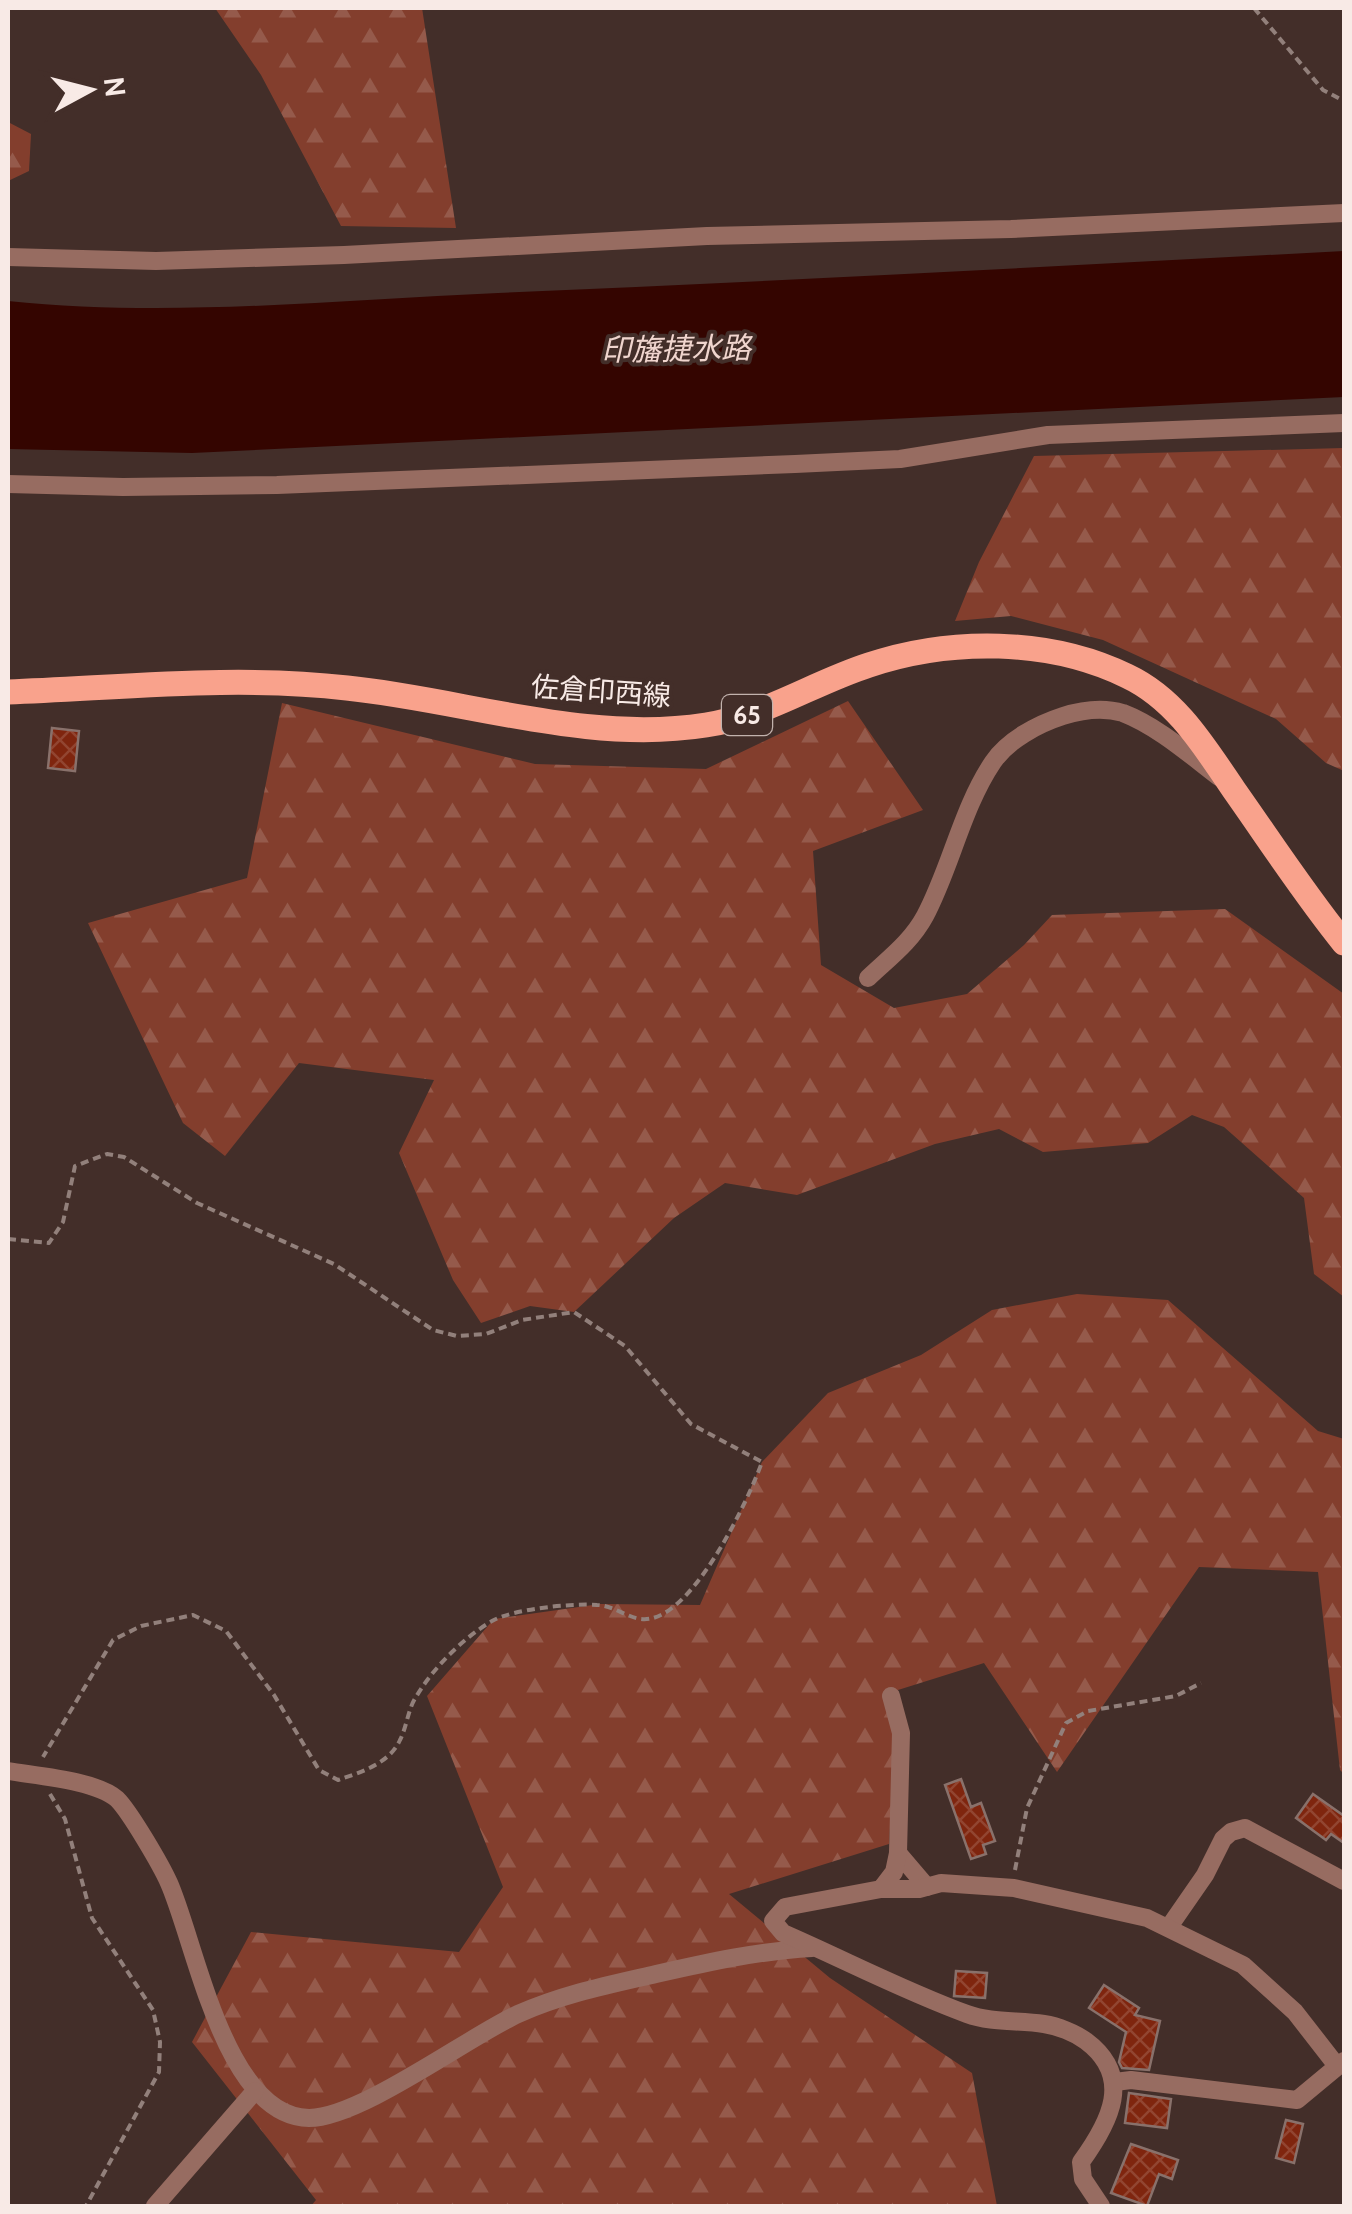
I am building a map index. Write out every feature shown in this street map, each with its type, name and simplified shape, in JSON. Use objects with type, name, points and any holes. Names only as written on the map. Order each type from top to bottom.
[{"type":"main road","name":"佐倉印西線","points":[[8,692],[199,685],[343,687],[607,727],[668,729],[766,710],[870,664],[927,651],[986,646],[1052,652],[1129,676],[1163,698],[1194,732],[1344,943]]},
{"type":"street","points":[[8,256],[156,261],[325,256],[707,236],[1011,230],[1344,213]]},
{"type":"street","points":[[8,484],[277,485],[900,459],[1048,436],[1344,423]]},
{"type":"street","points":[[868,978],[910,940],[925,915],[994,760],[1018,738],[1048,720],[1100,709],[1122,713],[1176,745],[1232,786]]},
{"type":"street","points":[[881,1889],[894,1872],[898,1853],[901,1733],[890,1696]]},
{"type":"street","points":[[8,1771],[95,1788],[116,1800],[168,1880],[235,2060],[255,2091],[280,2111],[309,2118],[342,2110],[514,2016],[567,1994],[733,1955],[818,1948]]},
{"type":"street","points":[[1169,1928],[1223,1839],[1245,1828],[1344,1881]]},
{"type":"street","points":[[898,1853],[928,1886]]},
{"type":"street","points":[[1101,2206],[1083,2179],[1081,2162],[1100,2136],[1112,2106],[1115,2082],[1097,2049],[1080,2036],[1048,2024],[975,2017],[926,1999],[783,1933],[773,1921],[785,1907],[881,1889],[941,1883],[1014,1888],[1094,1904],[1148,1918],[1243,1965],[1341,2063],[1297,2100],[1131,2080],[1115,2082]]},
{"type":"street","points":[[154,2206],[255,2091]]},
{"type":"path","points":[[1254,8],[1323,90],[1344,101]]},
{"type":"path","points":[[8,1239],[49,1244],[63,1222],[75,1166],[107,1154],[124,1157],[197,1203],[334,1264],[433,1330],[457,1336],[486,1334],[522,1320],[574,1312],[625,1346],[691,1424],[762,1462],[744,1510],[728,1530],[713,1564],[657,1618],[640,1619],[600,1604],[542,1609],[494,1620],[455,1648],[415,1698],[399,1744],[373,1768],[338,1780],[318,1770],[274,1695],[226,1631],[194,1615],[141,1626],[113,1640],[43,1755],[39,1776],[65,1819],[92,1918],[153,2010],[160,2042],[159,2072],[86,2206]]},
{"type":"path","points":[[1003,1872],[1015,1871],[1027,1808],[1066,1723],[1088,1710],[1176,1696],[1201,1683]]},
{"type":"green space","points":[[215,8],[422,8],[456,228],[341,226],[261,75]]},
{"type":"green space","points":[[8,122],[31,134],[29,171],[8,181]]},
{"type":"green space","points":[[1344,448],[1344,771],[1326,763],[1276,719],[1103,640],[1011,616],[955,621],[979,562],[1034,456]]},
{"type":"green space","points":[[848,701],[923,810],[813,851],[821,965],[894,1008],[967,994],[1052,915],[1225,909],[1344,994],[1344,1297],[1314,1274],[1304,1198],[1224,1127],[1192,1115],[1148,1143],[1043,1152],[999,1129],[935,1144],[797,1195],[725,1183],[674,1218],[574,1312],[530,1306],[481,1323],[453,1280],[399,1153],[434,1080],[299,1063],[225,1156],[183,1123],[88,923],[247,878],[282,703],[535,764],[706,769]]},
{"type":"green space","points":[[1077,1294],[1168,1300],[1318,1431],[1344,1439],[1344,1774],[1340,1770],[1318,1572],[1199,1567],[1057,1772],[984,1663],[898,1690],[889,1844],[729,1894],[830,1978],[972,2073],[997,2206],[311,2206],[316,2200],[192,2042],[251,1932],[459,1952],[503,1887],[427,1696],[494,1619],[600,1604],[700,1605],[762,1462],[828,1393],[921,1355],[992,1310]]},
{"type":"water","name":"印旛捷水路","points":[[1344,251],[1344,397],[192,453],[8,449],[8,301],[130,308],[253,306]]},
{"type":"building","points":[[52,728],[79,731],[75,771],[48,768]]},
{"type":"building","points":[[961,1779],[971,1807],[981,1803],[995,1841],[983,1845],[986,1854],[971,1859],[945,1785]]},
{"type":"building","points":[[1313,1794],[1344,1816],[1344,1843],[1331,1834],[1326,1840],[1296,1818]]},
{"type":"building","points":[[956,1971],[987,1973],[985,1998],[954,1996]]},
{"type":"building","points":[[1104,1985],[1139,2008],[1135,2015],[1160,2021],[1149,2070],[1122,2068],[1119,2062],[1126,2032],[1089,2008]]},
{"type":"building","points":[[1129,2093],[1171,2099],[1167,2128],[1125,2123]]},
{"type":"building","points":[[1286,2120],[1303,2124],[1294,2163],[1276,2158]]},
{"type":"building","points":[[1131,2144],[1178,2160],[1172,2179],[1159,2174],[1147,2206],[1111,2193]]}]
